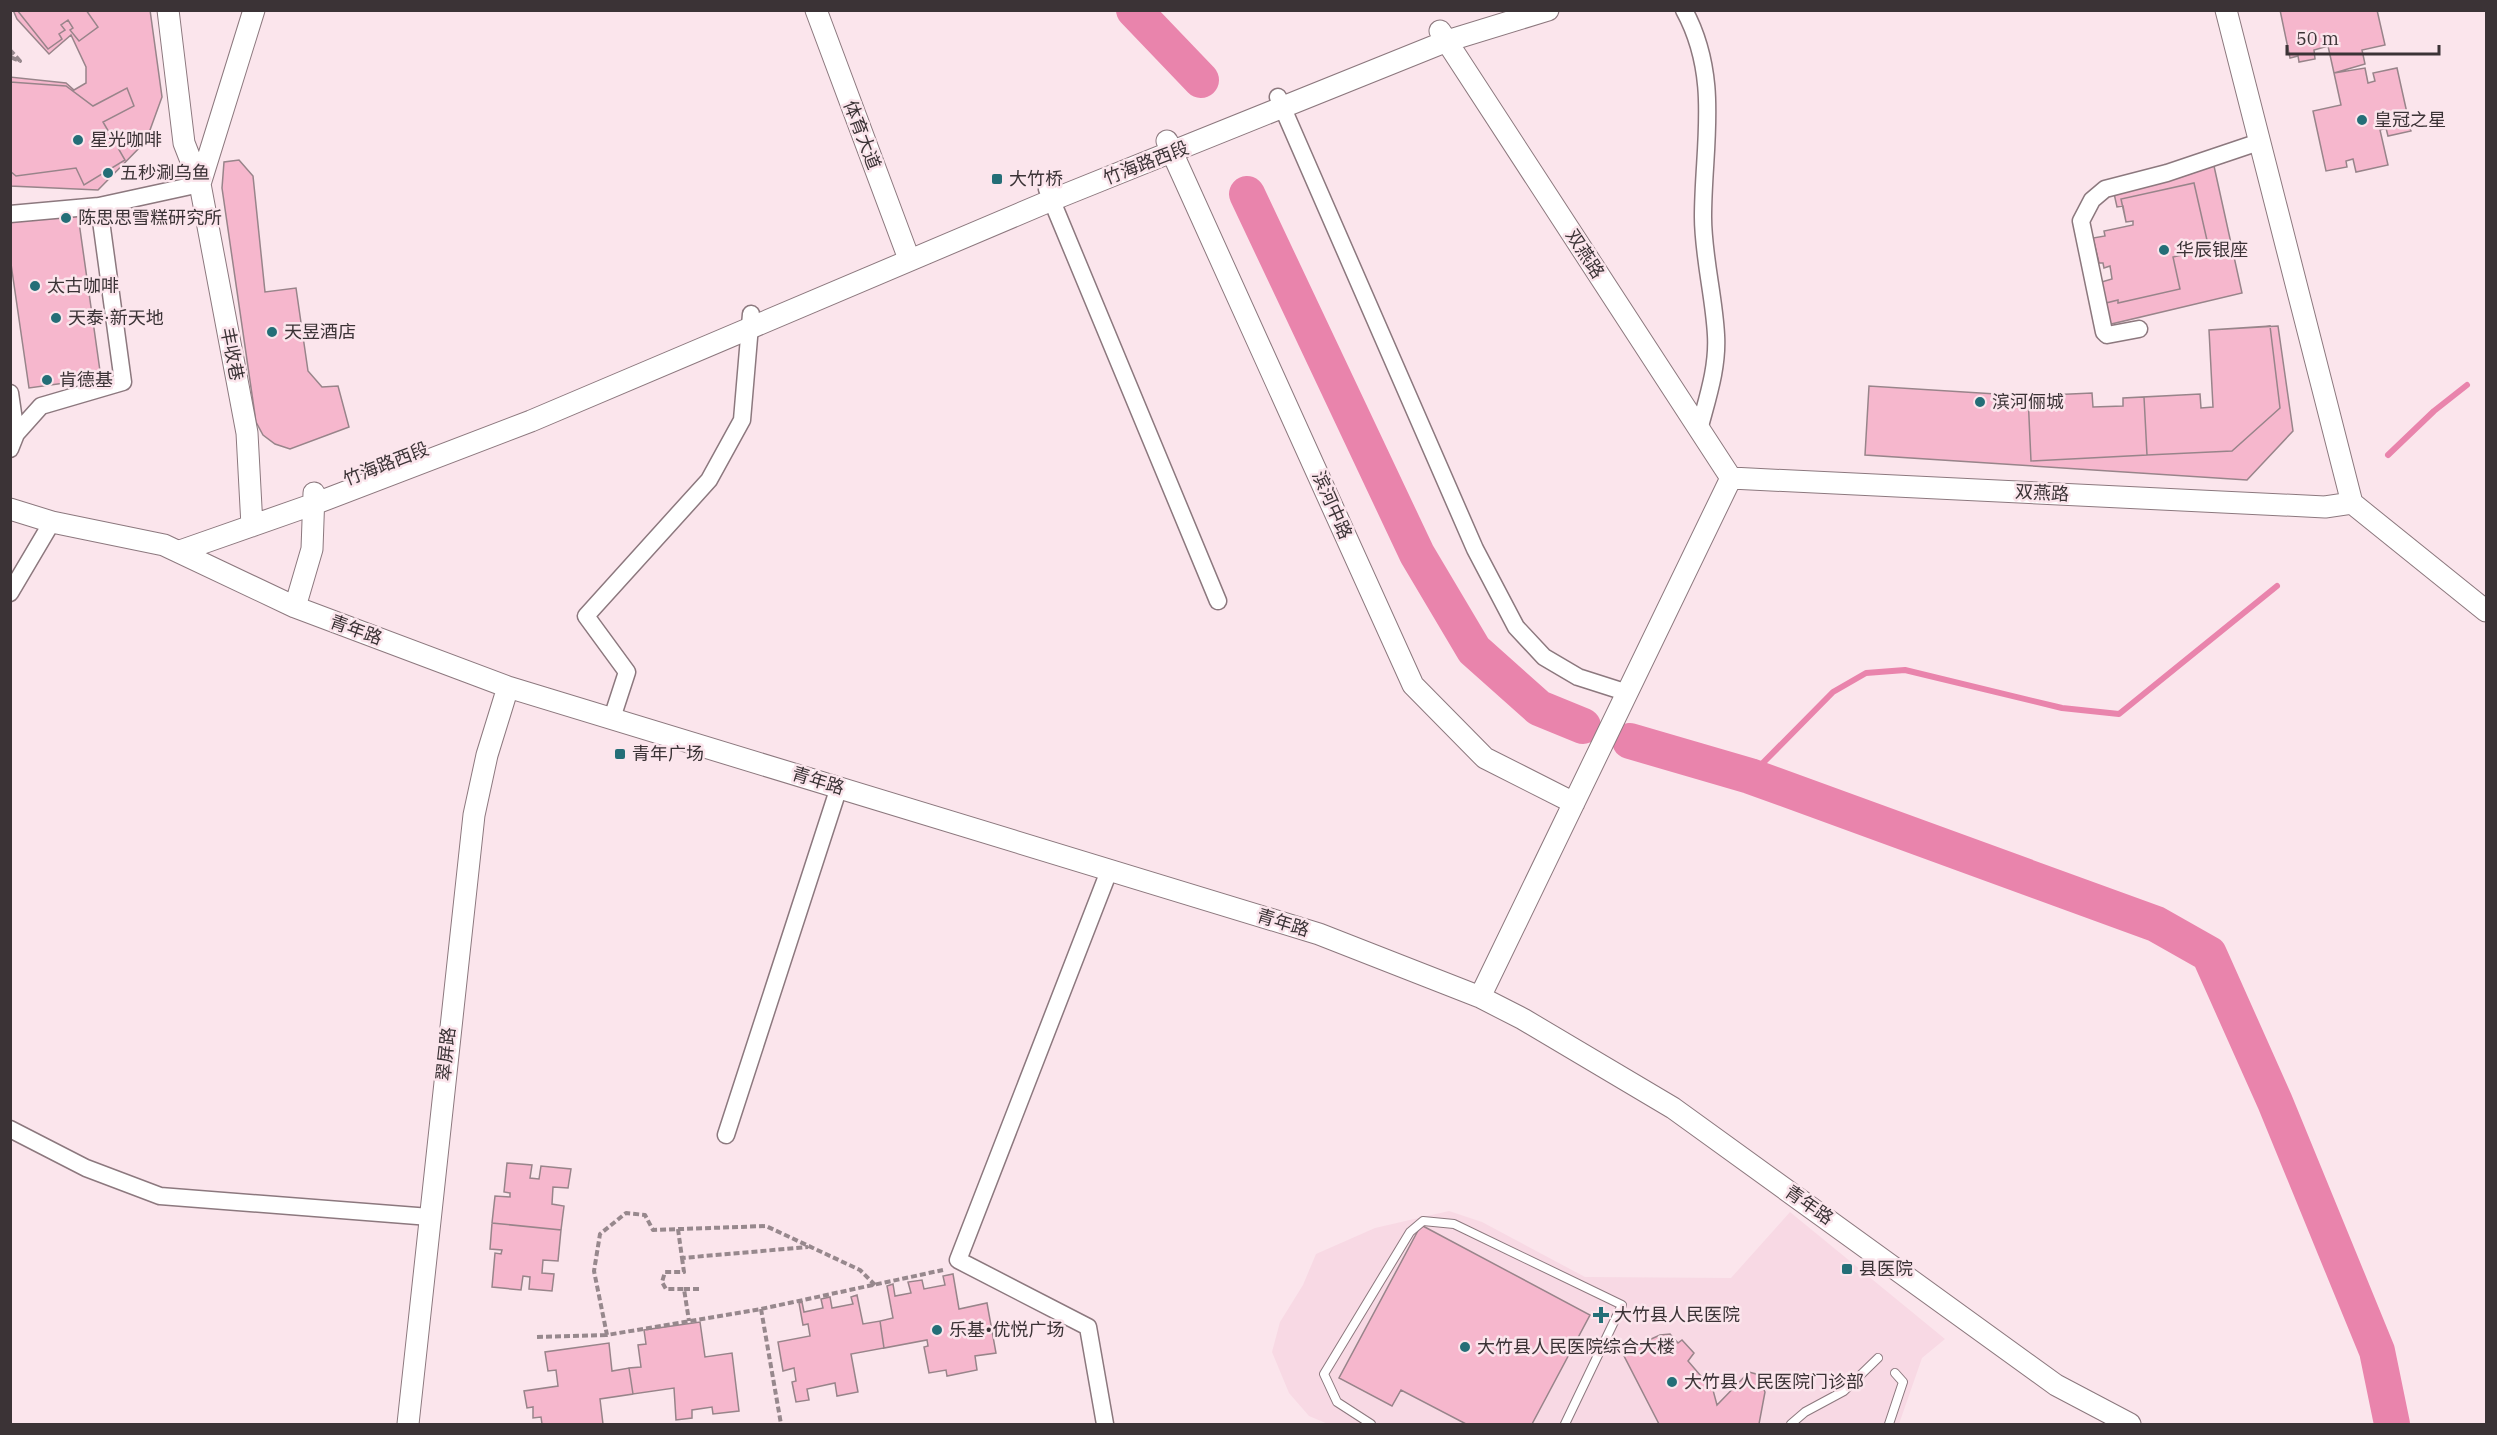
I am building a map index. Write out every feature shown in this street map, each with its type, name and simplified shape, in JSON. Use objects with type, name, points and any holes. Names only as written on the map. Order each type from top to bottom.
[{"type":"street","name":"丰收巷","points":[[168,10],[184,143],[200,184],[247,433],[251,520]]},
{"type":"street","name":"丰收巷","points":[[200,184],[254,10]]},
{"type":"street","name":"体育大道","points":[[816,10],[907,254]]},
{"type":"street","name":"竹海路西段","points":[[172,548],[531,421],[750,321],[907,254],[1505,10]]},
{"type":"street","name":"竹海路西段","points":[[1444,36],[1548,10]]},
{"type":"street","points":[[1684,10],[1694,29],[1708,87],[1703,219],[1717,337],[1715,366],[1699,430]]},
{"type":"street","points":[[2226,10],[2352,503],[2487,610]]},
{"type":"street","name":"双燕路","points":[[1444,36],[1731,478],[2325,507],[2352,503]]},
{"type":"street","points":[[1281,103],[1475,549],[1516,627],[1544,657],[1578,677],[1628,693]]},
{"type":"street","points":[[2139,329],[2107,335],[2104,332],[2081,221],[2092,200],[2105,189],[2167,173],[2259,142]]},
{"type":"street","name":"滨河中路","points":[[1170,147],[1413,685],[1485,758],[1574,803]]},
{"type":"street","points":[[10,214],[99,206],[200,184]]},
{"type":"street","points":[[1049,195],[1218,601]]},
{"type":"street","points":[[13,441],[41,406],[123,382],[99,206]]},
{"type":"street","points":[[612,718],[627,672],[586,616],[709,480],[742,420],[750,321]]},
{"type":"street","points":[[10,393],[13,441]]},
{"type":"street","points":[[1480,997],[1731,478]]},
{"type":"street","points":[[295,607],[312,549],[314,498]]},
{"type":"street","points":[[10,509],[52,522],[172,548]]},
{"type":"street","points":[[10,593],[52,522]]},
{"type":"street","name":"青年路","points":[[172,548],[295,607],[508,687],[1109,872],[1319,934],[1480,997],[1523,1019],[1674,1108],[2056,1385],[2130,1425]]},
{"type":"street","name":"翠屏路","points":[[408,1425],[474,815],[487,755],[508,687]]},
{"type":"street","points":[[726,1135],[839,788]]},
{"type":"street","points":[[1105,1425],[1088,1327],[958,1260],[1109,872]]},
{"type":"street","points":[[10,1129],[86,1168],[160,1196],[430,1217]]},
{"type":"lane","points":[[1371,1425],[1337,1402],[1324,1374],[1410,1232],[1423,1221],[1454,1224],[1622,1305],[1565,1425]]},
{"type":"lane","points":[[1791,1425],[1805,1412],[1844,1390],[1878,1358]]},
{"type":"lane","points":[[1889,1425],[1903,1382],[1895,1373]]},
{"type":"path","points":[[10,50],[20,61],[10,57]]},
{"type":"path","points":[[607,1335],[594,1271],[600,1234],[626,1213],[645,1215],[653,1230],[766,1226],[860,1270],[875,1285]]},
{"type":"path","points":[[678,1229],[684,1272],[665,1272],[662,1282],[666,1289],[700,1289]]},
{"type":"path","points":[[682,1258],[810,1247]]},
{"type":"path","points":[[537,1338],[607,1335],[761,1309],[943,1270]]},
{"type":"path","points":[[684,1289],[689,1321]]},
{"type":"path","points":[[761,1309],[781,1425]]},
{"type":"shaded area","name":"大竹县人民医院","points":[[1449,1211],[1482,1222],[1585,1277],[1731,1278],[1790,1212],[1945,1339],[1922,1358],[1899,1424],[1328,1424],[1309,1416],[1289,1393],[1272,1352],[1280,1322],[1303,1285],[1316,1254],[1375,1228]]},
{"type":"building","points":[[13,10],[150,10],[162,97],[146,141],[98,190],[10,186],[10,77],[66,83],[74,90],[86,83],[86,67],[71,35],[49,54],[17,19]]},
{"type":"building","points":[[17,10],[86,10],[98,27],[79,41],[70,30],[73,28],[68,20],[61,25],[65,30],[59,34],[62,39],[48,49]]},
{"type":"building","name":"皇冠之星","points":[[2280,10],[2377,10],[2385,45],[2362,50],[2365,64],[2334,73],[2328,46],[2314,50],[2315,59],[2299,62],[2298,56],[2290,58]]},
{"type":"building","name":"皇冠之星","points":[[2365,68],[2368,83],[2375,81],[2373,73],[2397,68],[2411,131],[2388,136],[2386,128],[2380,130],[2388,165],[2356,172],[2353,159],[2346,161],[2347,167],[2326,171],[2313,111],[2341,105],[2334,73]]},
{"type":"building","points":[[10,82],[66,86],[93,106],[127,88],[134,106],[103,122],[125,160],[84,185],[76,168],[16,176],[10,171]]},
{"type":"building","name":"天昱酒店","points":[[239,160],[253,176],[265,292],[296,288],[308,371],[322,387],[338,386],[349,427],[290,449],[275,444],[263,435],[256,422],[222,188],[224,162]]},
{"type":"building","name":"华辰银座","points":[[2214,166],[2242,293],[2107,325],[2098,283],[2112,279],[2110,266],[2104,268],[2103,263],[2099,263],[2093,238],[2105,236],[2104,231],[2133,225],[2133,221],[2126,222],[2123,206],[2117,207],[2113,189]]},
{"type":"building","points":[[2194,183],[2209,249],[2173,257],[2180,289],[2118,303],[2118,300],[2102,304],[2098,283],[2112,279],[2110,266],[2104,268],[2103,263],[2099,263],[2093,238],[2105,236],[2104,231],[2133,225],[2133,221],[2126,222],[2121,199]]},
{"type":"building","name":"天泰·新天地","points":[[77,208],[101,378],[29,388],[10,257],[10,217]]},
{"type":"building","points":[[2270,326],[2280,408],[2232,451],[2147,455],[2144,397],[2200,394],[2201,408],[2213,407],[2209,330]]},
{"type":"building","name":"滨河俪城","points":[[2278,326],[2293,431],[2247,480],[1865,455],[1869,386],[2028,396],[2092,393],[2093,407],[2123,406],[2123,398],[2200,394],[2201,408],[2213,407],[2209,330]]},
{"type":"building","name":"滨河俪城","points":[[2092,393],[2093,407],[2123,406],[2123,398],[2144,397],[2147,455],[2031,461],[2028,396]]},
{"type":"building","points":[[507,1163],[532,1165],[530,1178],[539,1179],[541,1166],[571,1169],[568,1188],[553,1187],[552,1204],[564,1206],[561,1230],[492,1223],[495,1196],[510,1197],[510,1193],[504,1192]]},
{"type":"building","points":[[492,1223],[561,1230],[558,1261],[543,1260],[542,1273],[554,1274],[552,1291],[529,1289],[530,1277],[523,1276],[521,1290],[492,1287],[495,1253],[501,1254],[502,1250],[490,1249]]},
{"type":"building","name":"大竹县人民医院综合大楼","points":[[1421,1225],[1590,1315],[1532,1424],[1466,1424],[1401,1390],[1392,1406],[1339,1378]]},
{"type":"building","name":"乐基•优悦广场","points":[[953,1274],[959,1309],[987,1303],[996,1353],[975,1356],[977,1370],[947,1376],[946,1370],[929,1373],[924,1347],[928,1346],[927,1340],[884,1348],[880,1321],[893,1318],[887,1286],[893,1284],[895,1296],[911,1293],[908,1282],[922,1280],[924,1289],[945,1285],[943,1276]]},
{"type":"building","points":[[857,1295],[863,1324],[880,1321],[884,1348],[851,1354],[858,1392],[837,1396],[835,1383],[807,1389],[809,1400],[796,1402],[792,1382],[796,1381],[794,1368],[783,1371],[778,1342],[810,1336],[808,1324],[803,1325],[799,1303],[802,1302],[804,1312],[823,1308],[821,1299],[830,1297],[832,1308],[853,1304],[851,1297]]},
{"type":"building","points":[[700,1322],[705,1357],[732,1353],[739,1411],[713,1414],[712,1407],[692,1410],[692,1418],[676,1420],[674,1388],[633,1394],[629,1368],[641,1367],[638,1345],[646,1344],[644,1330]]},
{"type":"building","name":"大竹县人民医院门诊部","points":[[1670,1334],[1678,1343],[1682,1340],[1694,1353],[1688,1361],[1713,1390],[1717,1405],[1749,1372],[1756,1374],[1765,1392],[1759,1424],[1659,1424],[1622,1352],[1660,1335]]},
{"type":"building","points":[[609,1343],[612,1371],[629,1368],[633,1394],[600,1399],[603,1424],[542,1424],[541,1417],[533,1418],[533,1407],[527,1408],[524,1391],[558,1386],[556,1370],[548,1371],[545,1352]]},
{"type":"waterway","points":[[1134,10],[1201,80]]},
{"type":"waterway","points":[[1247,194],[1417,554],[1474,650],[1539,708],[1583,726]]},
{"type":"waterway","points":[[2388,455],[2434,411],[2467,385]]},
{"type":"waterway","points":[[1750,776],[1833,692],[1866,673],[1905,670],[2062,708],[2119,714],[2277,586]]},
{"type":"waterway","points":[[1630,741],[1750,776],[2156,924],[2209,954],[2275,1102],[2377,1351],[2392,1424]]},
{"type":"place","name":"皇冠之星","points":[[2362,120]]},
{"type":"place","name":"星光咖啡","points":[[78,140]]},
{"type":"place","name":"五秒涮乌鱼","points":[[108,173]]},
{"type":"place","name":"大竹桥","points":[[997,179]]},
{"type":"place","name":"陈思思雪糕研究所","points":[[66,218]]},
{"type":"place","name":"华辰银座","points":[[2164,250]]},
{"type":"place","name":"太古咖啡","points":[[35,286]]},
{"type":"place","name":"天泰·新天地","points":[[56,318]]},
{"type":"place","name":"天昱酒店","points":[[272,332]]},
{"type":"place","name":"肯德基","points":[[47,380]]},
{"type":"place","name":"滨河俪城","points":[[1980,402]]},
{"type":"place","name":"青年广场","points":[[620,754]]},
{"type":"place","name":"县医院","points":[[1847,1269]]},
{"type":"place","name":"大竹县人民医院","points":[[1601,1315]]},
{"type":"place","name":"乐基•优悦广场","points":[[937,1330]]},
{"type":"place","name":"大竹县人民医院综合大楼","points":[[1465,1347]]},
{"type":"place","name":"大竹县人民医院门诊部","points":[[1672,1382]]}]
